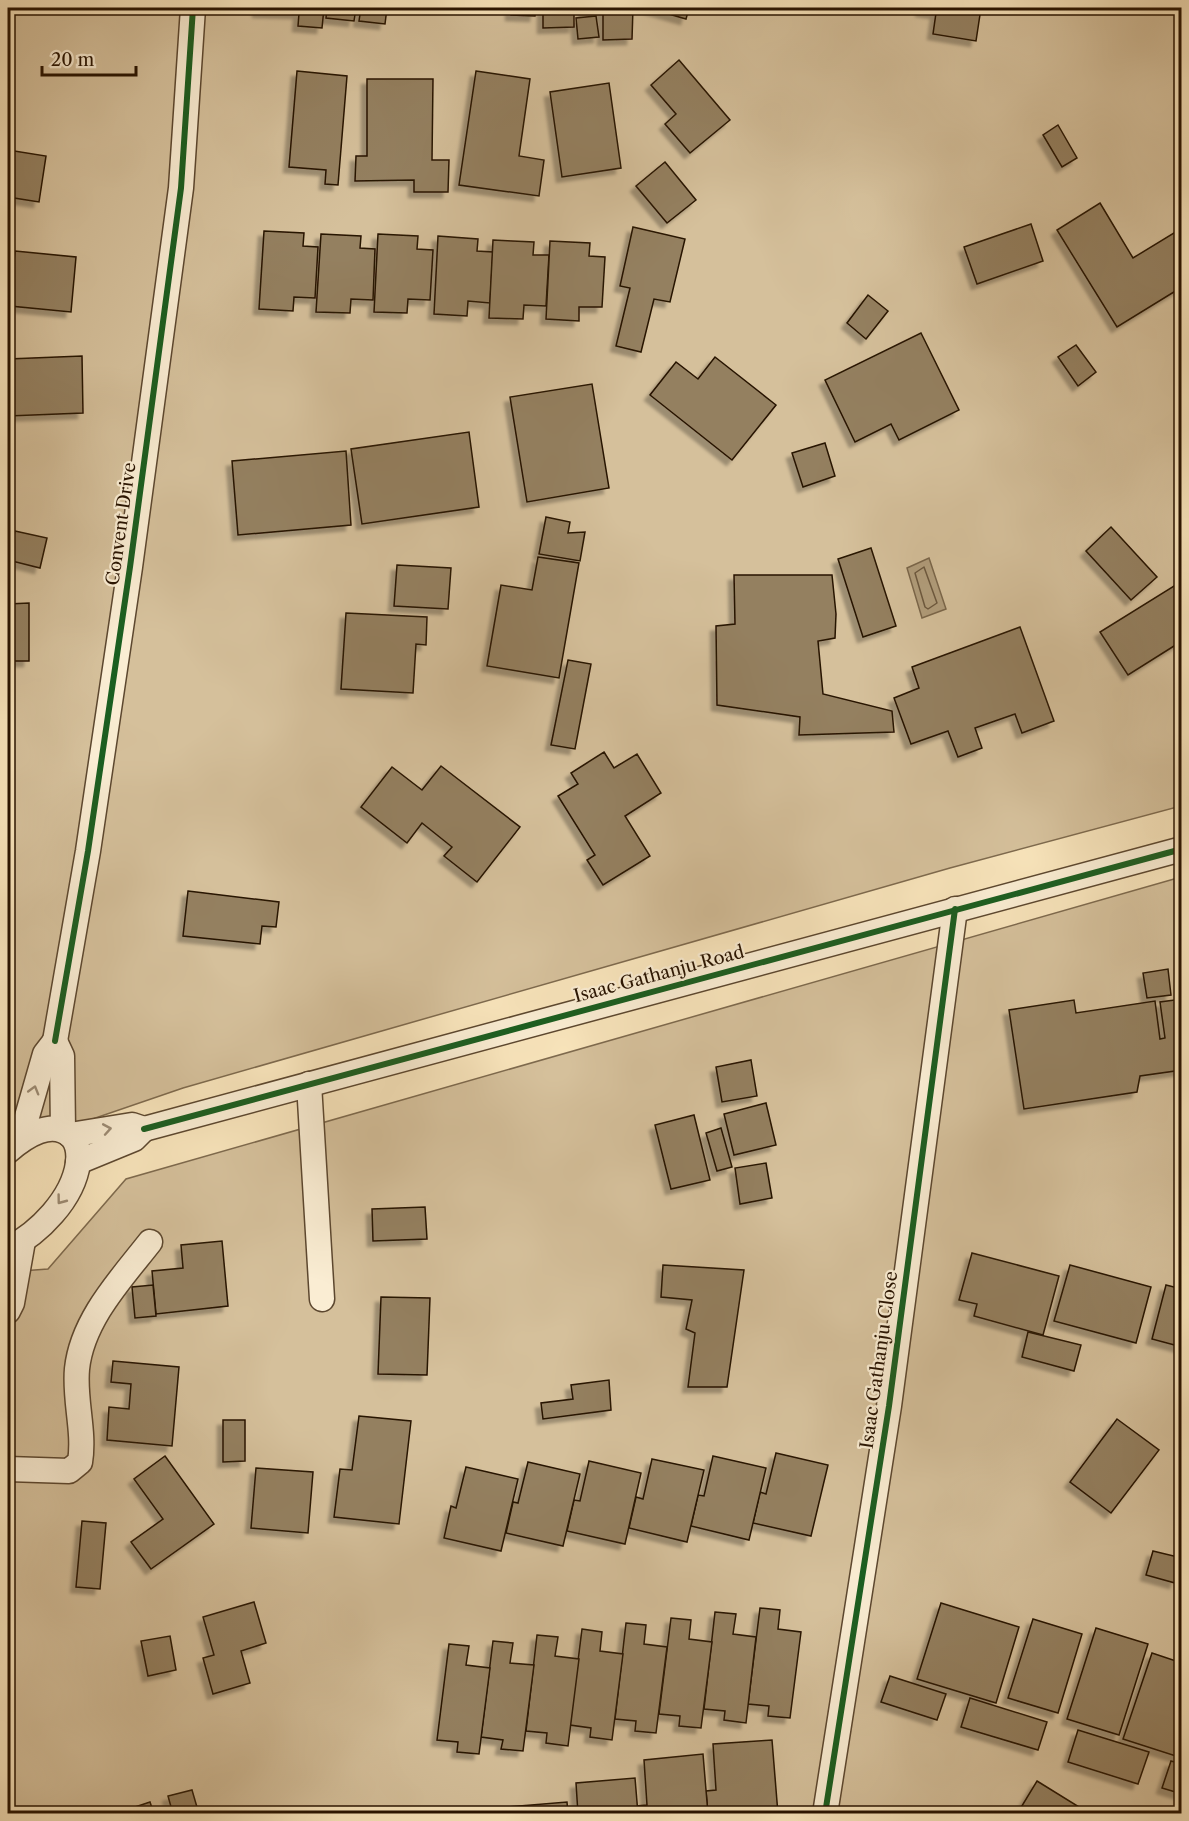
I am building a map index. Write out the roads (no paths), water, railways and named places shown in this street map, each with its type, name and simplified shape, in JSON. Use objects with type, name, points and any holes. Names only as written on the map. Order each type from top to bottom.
[{"type":"street","name":"Convent Drive","points":[[55,1041],[88,851],[130,567],[181,188],[193,8]]},
{"type":"street","name":"Isaac Gathanju Road","points":[[144,1129],[1182,849]]},
{"type":"street","name":"Isaac Gathanju Close","points":[[825,1814],[889,1406],[955,909]]},
{"type":"street","points":[[8,1311],[12,1303],[15,1245],[38,1229],[68,1191],[78,1162],[76,1142],[67,1132],[62,1056],[55,1041],[45,1054],[14,1146]]},
{"type":"street","points":[[309,1084],[322,1299]]},
{"type":"street","points":[[14,1146],[52,1128],[67,1132],[132,1125],[144,1129],[134,1139],[78,1162]]},
{"type":"street","points":[[8,1469],[69,1471],[80,1462],[82,1447],[77,1370],[83,1344],[91,1323],[150,1242]]},
{"type":"water","points":[[929,558],[946,609],[922,618],[907,568]]}]
